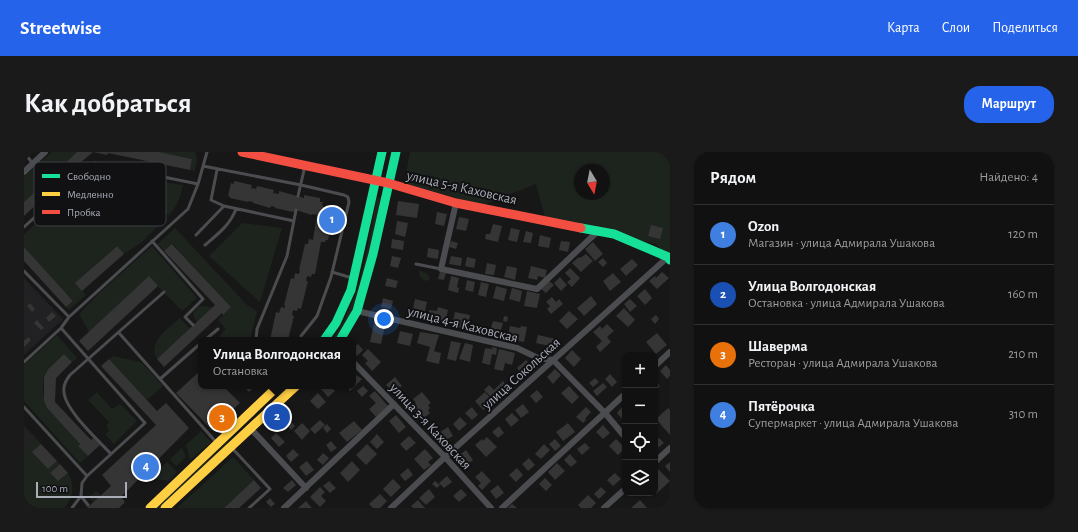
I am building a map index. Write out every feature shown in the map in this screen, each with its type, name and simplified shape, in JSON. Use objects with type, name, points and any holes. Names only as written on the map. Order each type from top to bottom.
[{"type":"main road","name":"улица 5-я Каховская","points":[[242,152],[305,164],[388,184],[456,203],[614,234],[669,259]]},
{"type":"main road","points":[[326,337],[343,309],[351,290],[382,152]]},
{"type":"main road","points":[[342,337],[357,311],[373,254],[396,152]]},
{"type":"main road","points":[[150,508],[275,389]]},
{"type":"main road","points":[[165,508],[293,389]]},
{"type":"main road","points":[[229,432],[234,444]]},
{"type":"street","points":[[35,162],[45,152]]},
{"type":"street","points":[[24,172],[33,164]]},
{"type":"street","points":[[456,203],[441,269],[537,288],[598,231]]},
{"type":"street","name":"улица Сокольская","points":[[391,508],[445,457],[553,360],[669,259]]},
{"type":"street","name":"улица 4-я Каховская","points":[[357,311],[517,348],[538,358],[553,360]]},
{"type":"street","points":[[658,363],[670,352]]},
{"type":"street","points":[[553,360],[605,413],[622,433]]},
{"type":"street","name":"улица 3-я Каховская","points":[[356,365],[445,457],[491,508]]},
{"type":"street","points":[[502,508],[622,397]]},
{"type":"street","points":[[284,508],[394,404]]},
{"type":"street","points":[[251,429],[306,488]]},
{"type":"street","points":[[657,460],[670,448]]},
{"type":"street","points":[[604,508],[622,492]]},
{"type":"lane","points":[[31,152],[25,158],[33,164]]},
{"type":"lane","points":[[24,362],[61,328],[69,317],[152,240],[188,209],[198,184],[206,152]]},
{"type":"lane","points":[[298,196],[305,164]]},
{"type":"lane","points":[[203,166],[217,170],[301,185],[348,197],[349,202],[331,278],[317,316],[301,336]]},
{"type":"lane","points":[[217,170],[211,200],[224,206],[294,221]]},
{"type":"lane","points":[[166,178],[198,184]]},
{"type":"lane","points":[[196,234],[224,206]]},
{"type":"lane","points":[[205,245],[226,227],[232,219],[236,209]]},
{"type":"lane","points":[[256,337],[257,329],[287,256],[296,210]]},
{"type":"lane","points":[[24,227],[34,218]]},
{"type":"lane","points":[[152,240],[203,299],[185,316],[193,325]]},
{"type":"lane","points":[[416,264],[441,269]]},
{"type":"lane","points":[[24,271],[69,317]]},
{"type":"lane","points":[[332,272],[354,278]]},
{"type":"lane","points":[[111,454],[72,411],[64,396],[64,386],[70,375],[164,292]]},
{"type":"lane","points":[[61,328],[145,423],[87,476],[82,483],[81,496],[72,508]]},
{"type":"lane","points":[[209,337],[218,329]]},
{"type":"lane","points":[[119,333],[217,443]]},
{"type":"lane","points":[[160,379],[198,346]]},
{"type":"lane","points":[[24,407],[87,476]]},
{"type":"lane","points":[[234,444],[270,489],[249,508]]},
{"type":"lane","points":[[81,496],[88,505]]},
{"type":"shaded area","points":[[52,152],[77,152],[66,162],[41,162]]},
{"type":"shaded area","points":[[159,152],[195,152],[197,158],[195,171],[190,170],[192,159]]},
{"type":"shaded area","points":[[410,152],[670,152],[670,258],[656,244],[545,218],[536,184],[483,205],[404,184]]},
{"type":"shaded area","points":[[34,168],[34,193],[24,202],[24,177]]},
{"type":"shaded area","points":[[166,182],[183,185],[175,208],[169,215],[166,213]]},
{"type":"shaded area","points":[[377,197],[382,198],[366,272],[360,290],[345,324],[337,337],[334,337],[342,324],[357,289]]},
{"type":"shaded area","points":[[242,223],[282,228],[260,302],[209,256]]},
{"type":"shaded area","points":[[34,225],[158,226],[142,242],[124,254],[116,246],[76,283],[86,295],[69,310],[66,307],[73,301],[24,247],[24,234]]},
{"type":"shaded area","points":[[175,228],[248,306],[257,311],[251,337],[219,337],[226,329],[218,320],[231,307],[173,244],[164,251],[158,244]]},
{"type":"shaded area","points":[[152,246],[197,298],[182,311],[149,277],[89,332],[79,314],[99,293]]},
{"type":"shaded area","points":[[419,270],[428,274],[430,279],[426,281],[422,279]]},
{"type":"shaded area","points":[[24,278],[63,319],[24,355]]},
{"type":"shaded area","points":[[199,306],[213,307],[197,322],[193,313]]},
{"type":"shaded area","points":[[180,318],[190,329],[157,359],[155,347],[157,341],[165,331]]},
{"type":"shaded area","points":[[57,335],[77,358],[72,362],[64,354],[47,370],[44,379],[44,399],[47,408],[80,444],[78,446],[88,456],[80,463],[24,401],[24,365]]},
{"type":"shaded area","points":[[113,356],[141,362],[163,386],[147,400],[109,359]]},
{"type":"shaded area","points":[[97,392],[112,409],[120,404],[137,421],[114,444],[105,434],[109,431],[106,426],[109,422],[88,400]]},
{"type":"shaded area","points":[[24,426],[36,438],[24,450]]},
{"type":"shaded area","points":[[201,431],[211,442],[190,460],[186,445]]},
{"type":"shaded area","points":[[36,438],[41,444],[33,453],[48,469],[57,461],[60,464],[50,473],[58,481],[68,473],[72,482],[72,496],[64,508],[24,508],[24,450]]},
{"type":"shaded area","points":[[227,442],[229,444],[160,508],[156,508]]},
{"type":"shaded area","points":[[182,448],[186,457],[176,466],[170,459]]},
{"type":"shaded area","points":[[233,457],[254,480],[224,508],[177,508]]},
{"type":"shaded area","points":[[167,462],[177,472],[169,481],[155,479],[152,476]]},
{"type":"shaded area","points":[[96,491],[101,495],[93,502],[89,497]]},
{"type":"building","points":[[77,152],[93,152],[81,162],[66,162]]},
{"type":"building","points":[[93,152],[159,152],[192,159],[190,170],[166,165],[166,162],[151,162],[108,153],[107,155]]},
{"type":"building","points":[[234,181],[252,185],[251,188],[256,189],[257,186],[274,190],[273,193],[279,194],[279,191],[304,198],[304,195],[320,198],[320,202],[323,202],[322,205],[333,218],[328,240],[321,242],[315,274],[312,274],[311,277],[307,276],[306,281],[308,281],[301,309],[298,308],[297,311],[293,310],[292,315],[294,316],[289,337],[271,337],[276,312],[279,313],[281,307],[285,308],[284,305],[291,278],[294,279],[295,273],[299,274],[305,244],[308,244],[309,239],[313,240],[317,215],[296,210],[293,212],[271,206],[270,208],[249,201],[230,198],[228,196],[231,183],[234,184]]},
{"type":"building","points":[[34,193],[34,207],[24,216],[24,202]]},
{"type":"building","points":[[398,201],[419,204],[417,218],[396,215]]},
{"type":"building","points":[[437,212],[447,214],[444,226],[435,224]]},
{"type":"building","points":[[459,217],[469,219],[466,231],[456,229]]},
{"type":"building","points":[[397,221],[408,223],[405,237],[395,234]]},
{"type":"building","points":[[493,224],[502,226],[498,242],[485,239],[486,234],[490,234]]},
{"type":"building","points":[[651,225],[663,228],[660,239],[648,236]]},
{"type":"building","points":[[511,228],[520,230],[517,242],[508,240]]},
{"type":"building","points":[[526,231],[533,233],[531,243],[523,242]]},
{"type":"building","points":[[540,235],[551,238],[549,248],[538,246]]},
{"type":"building","points":[[392,239],[404,241],[403,250],[391,248]]},
{"type":"building","points":[[451,241],[458,243],[456,249],[449,247]]},
{"type":"building","points":[[561,241],[570,242],[568,252],[559,250]]},
{"type":"building","points":[[593,242],[603,254],[595,261],[585,249]]},
{"type":"building","points":[[172,244],[231,307],[223,315],[222,313],[164,367],[157,359],[215,305],[164,251]]},
{"type":"building","points":[[117,246],[124,254],[82,291],[75,283]]},
{"type":"building","points":[[24,247],[73,301],[66,307],[24,261]]},
{"type":"building","points":[[428,248],[439,250],[438,259],[427,257]]},
{"type":"building","points":[[586,254],[593,261],[581,272],[572,263],[579,257],[580,258]]},
{"type":"building","points":[[392,256],[401,258],[398,268],[390,266]]},
{"type":"building","points":[[451,256],[462,258],[461,266],[449,264]]},
{"type":"building","points":[[467,257],[476,259],[474,268],[465,266]]},
{"type":"building","points":[[603,258],[607,263],[603,267],[598,262]]},
{"type":"building","points":[[632,259],[638,265],[626,276],[620,269]]},
{"type":"building","points":[[487,263],[496,265],[494,275],[485,274]]},
{"type":"building","points":[[507,266],[517,268],[515,280],[504,277]]},
{"type":"building","points":[[531,266],[547,270],[545,278],[538,276],[537,280],[528,278]]},
{"type":"building","points":[[570,268],[580,278],[572,287],[567,282],[571,279],[565,273]]},
{"type":"building","points":[[440,272],[446,273],[444,280],[438,279]]},
{"type":"building","points":[[662,272],[669,278],[657,289],[649,281],[655,276],[656,278]]},
{"type":"building","points":[[613,273],[621,282],[610,291],[603,281]]},
{"type":"building","points":[[149,276],[158,286],[88,351],[79,341]]},
{"type":"building","points":[[451,276],[459,278],[457,287],[459,288],[458,293],[448,290]]},
{"type":"building","points":[[560,277],[567,285],[561,291],[554,283]]},
{"type":"building","points":[[387,278],[398,281],[396,288],[385,286]]},
{"type":"building","points":[[467,280],[475,282],[473,292],[465,290]]},
{"type":"building","points":[[549,281],[554,285],[546,293],[541,289]]},
{"type":"building","points":[[481,282],[489,284],[486,297],[478,295]]},
{"type":"building","points":[[496,286],[507,289],[504,301],[493,298]]},
{"type":"building","points":[[512,288],[522,291],[520,302],[509,299]]},
{"type":"building","points":[[645,289],[652,298],[645,305],[637,296]]},
{"type":"building","points":[[527,291],[540,294],[537,308],[524,306]]},
{"type":"building","points":[[591,296],[597,304],[584,316],[577,308]]},
{"type":"building","points":[[552,297],[556,302],[559,299],[563,304],[551,314],[547,309],[550,306],[546,302]]},
{"type":"building","points":[[383,298],[393,301],[391,309],[381,307]]},
{"type":"building","points":[[415,299],[427,302],[423,320],[418,319],[418,315],[412,314]]},
{"type":"building","points":[[630,299],[637,306],[630,312],[624,304]]},
{"type":"building","points":[[30,303],[35,309],[32,312],[27,306]]},
{"type":"building","points":[[438,307],[448,310],[445,322],[436,320],[435,323],[427,321],[429,310],[437,311]]},
{"type":"building","points":[[624,308],[635,320],[628,327],[616,316]]},
{"type":"building","points":[[569,311],[578,319],[567,329],[559,321]]},
{"type":"building","points":[[52,312],[56,316],[49,322],[46,318]]},
{"type":"building","points":[[455,312],[470,315],[468,327],[462,325],[461,328],[452,326]]},
{"type":"building","points":[[656,315],[659,319],[655,324],[651,319]]},
{"type":"building","points":[[504,316],[508,317],[507,322],[503,321]]},
{"type":"building","points":[[37,320],[44,328],[41,330],[34,323]]},
{"type":"building","points":[[493,321],[503,323],[500,333],[490,331]]},
{"type":"building","points":[[374,324],[385,326],[381,344],[370,342]]},
{"type":"building","points":[[607,324],[614,331],[607,337],[611,342],[600,352],[596,347],[602,341],[593,332],[600,326],[602,329]]},
{"type":"building","points":[[510,326],[520,328],[521,326],[527,327],[524,342],[508,336]]},
{"type":"building","points":[[400,331],[413,334],[410,346],[397,343]]},
{"type":"building","points":[[420,332],[439,335],[434,351],[441,353],[439,364],[426,361],[430,347],[417,343]]},
{"type":"building","points":[[657,333],[667,345],[658,352],[654,352],[646,342]]},
{"type":"building","points":[[538,335],[556,339],[554,347],[536,343]]},
{"type":"building","points":[[28,337],[31,340],[24,347],[24,341]]},
{"type":"building","points":[[451,341],[461,343],[456,361],[447,359]]},
{"type":"building","points":[[465,343],[473,345],[470,362],[459,359]]},
{"type":"building","points":[[358,344],[363,350],[357,356],[356,355],[356,346]]},
{"type":"building","points":[[492,347],[497,348],[496,355],[492,354],[490,365],[482,363],[485,348],[492,349]]},
{"type":"building","points":[[368,349],[381,362],[372,371],[365,363],[368,361],[362,355]]},
{"type":"building","points":[[499,349],[515,353],[512,365],[505,363],[503,371],[494,369]]},
{"type":"building","points":[[572,350],[581,359],[574,367],[565,358]]},
{"type":"building","points":[[64,354],[72,362],[56,378],[55,402],[91,440],[93,438],[100,445],[88,456],[78,446],[80,444],[47,408],[44,401],[44,377],[48,369]]},
{"type":"building","points":[[109,359],[157,411],[166,403],[189,428],[121,497],[125,502],[119,508],[87,508],[111,486],[102,475],[156,425],[101,366]]},
{"type":"building","points":[[526,360],[533,369],[524,377],[517,368]]},
{"type":"building","points":[[666,365],[670,370],[670,376],[667,379],[660,371]]},
{"type":"building","points":[[555,369],[561,375],[553,384],[547,377]]},
{"type":"building","points":[[198,373],[198,389],[226,389],[240,403],[232,410],[230,407],[222,415],[225,418],[212,430],[176,393]]},
{"type":"building","points":[[610,374],[617,382],[612,387],[605,379]]},
{"type":"building","points":[[356,375],[362,379],[356,385]]},
{"type":"building","points":[[395,377],[402,386],[394,393],[386,385]]},
{"type":"building","points":[[595,378],[599,382],[593,387],[589,383]]},
{"type":"building","points":[[503,381],[509,388],[500,396],[497,393],[492,398],[484,390],[489,385],[494,390]]},
{"type":"building","points":[[603,383],[607,387],[597,396],[593,391]]},
{"type":"building","points":[[363,386],[368,391],[362,397],[357,391]]},
{"type":"building","points":[[569,386],[579,397],[572,404],[561,393]]},
{"type":"building","points":[[321,389],[333,389],[335,391],[328,397]]},
{"type":"building","points":[[537,390],[543,397],[536,403],[530,396]]},
{"type":"building","points":[[375,391],[388,406],[376,417],[369,409],[376,403],[369,396]]},
{"type":"building","points":[[422,392],[431,403],[428,405],[430,408],[428,410],[430,413],[421,420],[411,407],[416,403],[413,399]]},
{"type":"building","points":[[485,392],[493,401],[483,410],[475,401]]},
{"type":"building","points":[[318,393],[326,402],[318,409],[310,401]]},
{"type":"building","points":[[523,404],[529,412],[521,418],[515,410]]},
{"type":"building","points":[[472,407],[478,415],[472,420],[465,413]]},
{"type":"building","points":[[586,407],[591,412],[583,423],[576,417]]},
{"type":"building","points":[[622,407],[622,419],[617,413]]},
{"type":"building","points":[[668,408],[670,410],[670,435],[658,421],[658,417]]},
{"type":"building","points":[[512,413],[519,420],[511,427],[505,419]]},
{"type":"building","points":[[396,415],[406,427],[399,433],[389,421]]},
{"type":"building","points":[[460,417],[467,424],[459,431],[453,424]]},
{"type":"building","points":[[288,418],[295,426],[291,430],[284,422]]},
{"type":"building","points":[[320,420],[325,425],[315,434],[310,429]]},
{"type":"building","points":[[354,421],[362,430],[347,442],[339,433]]},
{"type":"building","points":[[302,423],[310,431],[302,440],[294,431]]},
{"type":"building","points":[[568,423],[575,432],[563,441],[556,432]]},
{"type":"building","points":[[327,424],[331,429],[327,433],[323,428]]},
{"type":"building","points":[[603,425],[610,433],[603,439],[596,432]]},
{"type":"building","points":[[499,426],[504,433],[498,438],[492,432]]},
{"type":"building","points":[[448,427],[453,436],[442,442],[437,434]]},
{"type":"building","points":[[276,433],[285,442],[279,447],[271,438]]},
{"type":"building","points":[[377,434],[384,442],[377,449],[370,442]]},
{"type":"building","points":[[409,436],[416,443],[406,451],[400,444]]},
{"type":"building","points":[[487,437],[497,447],[486,457],[475,445]]},
{"type":"building","points":[[555,439],[561,446],[555,451],[549,444]]},
{"type":"building","points":[[616,439],[622,445],[622,451],[618,455],[609,446]]},
{"type":"building","points":[[658,439],[664,443],[658,448]]},
{"type":"building","points":[[331,441],[337,448],[331,452],[326,445]]},
{"type":"building","points":[[585,443],[590,448],[582,455],[577,449]]},
{"type":"building","points":[[41,444],[57,461],[48,469],[32,452]]},
{"type":"building","points":[[367,444],[377,454],[366,465],[356,455]]},
{"type":"building","points":[[544,444],[550,450],[541,459],[535,454]]},
{"type":"building","points":[[293,449],[299,455],[291,462],[286,456]]},
{"type":"building","points":[[425,449],[433,458],[428,462],[431,465],[424,470],[414,459]]},
{"type":"building","points":[[466,450],[473,460],[465,466],[458,456]]},
{"type":"building","points":[[323,453],[329,458],[323,465],[317,460]]},
{"type":"building","points":[[570,454],[577,462],[571,467],[564,460]]},
{"type":"building","points":[[529,458],[535,465],[528,471],[522,464]]},
{"type":"building","points":[[307,461],[314,470],[306,476],[299,467]]},
{"type":"building","points":[[352,461],[360,470],[348,482],[340,473]]},
{"type":"building","points":[[670,462],[670,472],[665,466]]},
{"type":"building","points":[[557,463],[565,471],[555,480],[548,472]]},
{"type":"building","points":[[60,464],[68,473],[58,481],[50,473]]},
{"type":"building","points":[[408,468],[413,475],[405,481],[400,475]]},
{"type":"building","points":[[517,468],[523,475],[516,482],[509,475]]},
{"type":"building","points":[[658,469],[670,481],[658,492]]},
{"type":"building","points":[[482,471],[491,481],[482,490],[478,486],[481,483],[475,477]]},
{"type":"building","points":[[615,473],[621,479],[613,486],[607,480]]},
{"type":"building","points":[[447,476],[452,482],[444,488],[439,483]]},
{"type":"building","points":[[545,478],[552,485],[546,491],[539,484]]},
{"type":"building","points":[[393,479],[401,487],[391,497],[383,489]]},
{"type":"building","points":[[254,480],[261,488],[239,508],[224,508]]},
{"type":"building","points":[[292,480],[296,485],[288,492],[283,488]]},
{"type":"building","points":[[329,481],[336,488],[330,493],[323,486]]},
{"type":"building","points":[[435,481],[440,485],[437,488],[432,484]]},
{"type":"building","points":[[498,485],[504,493],[496,499],[490,491]]},
{"type":"building","points":[[320,487],[325,492],[321,496],[326,501],[320,507],[310,497]]},
{"type":"building","points":[[601,487],[606,492],[599,499],[594,494]]},
{"type":"building","points":[[429,489],[435,497],[426,505],[419,498]]},
{"type":"building","points":[[461,489],[467,495],[459,502],[453,496]]},
{"type":"building","points":[[380,494],[387,501],[380,508],[373,508],[369,504]]},
{"type":"building","points":[[588,495],[596,503],[591,508],[581,508],[578,505]]},
{"type":"building","points":[[270,498],[275,504],[271,507],[266,502]]},
{"type":"building","points":[[418,500],[425,508],[413,508],[411,506]]},
{"type":"building","points":[[640,500],[647,508],[631,508]]},
{"type":"building","points":[[306,501],[312,508],[298,508]]},
{"type":"building","points":[[512,504],[517,508],[508,508]]},
{"type":"traffic: fast","points":[[326,337],[336,323],[351,290],[382,152]]},
{"type":"traffic: fast","points":[[342,337],[357,311],[373,254],[396,152]]},
{"type":"traffic: fast","points":[[581,228],[614,234],[668,257],[670,260]]},
{"type":"traffic: slow","points":[[150,508],[275,389]]},
{"type":"traffic: slow","points":[[165,508],[293,389]]},
{"type":"traffic: jam","points":[[242,152],[388,183],[456,203],[581,228]]},
{"type":"place","name":"Ozon","points":[[332,220]]},
{"type":"place","name":"Улица Волгодонская","points":[[277,417]]},
{"type":"place","name":"Шаверма","points":[[222,418]]},
{"type":"place","name":"Пятёрочка","points":[[146,467]]}]
